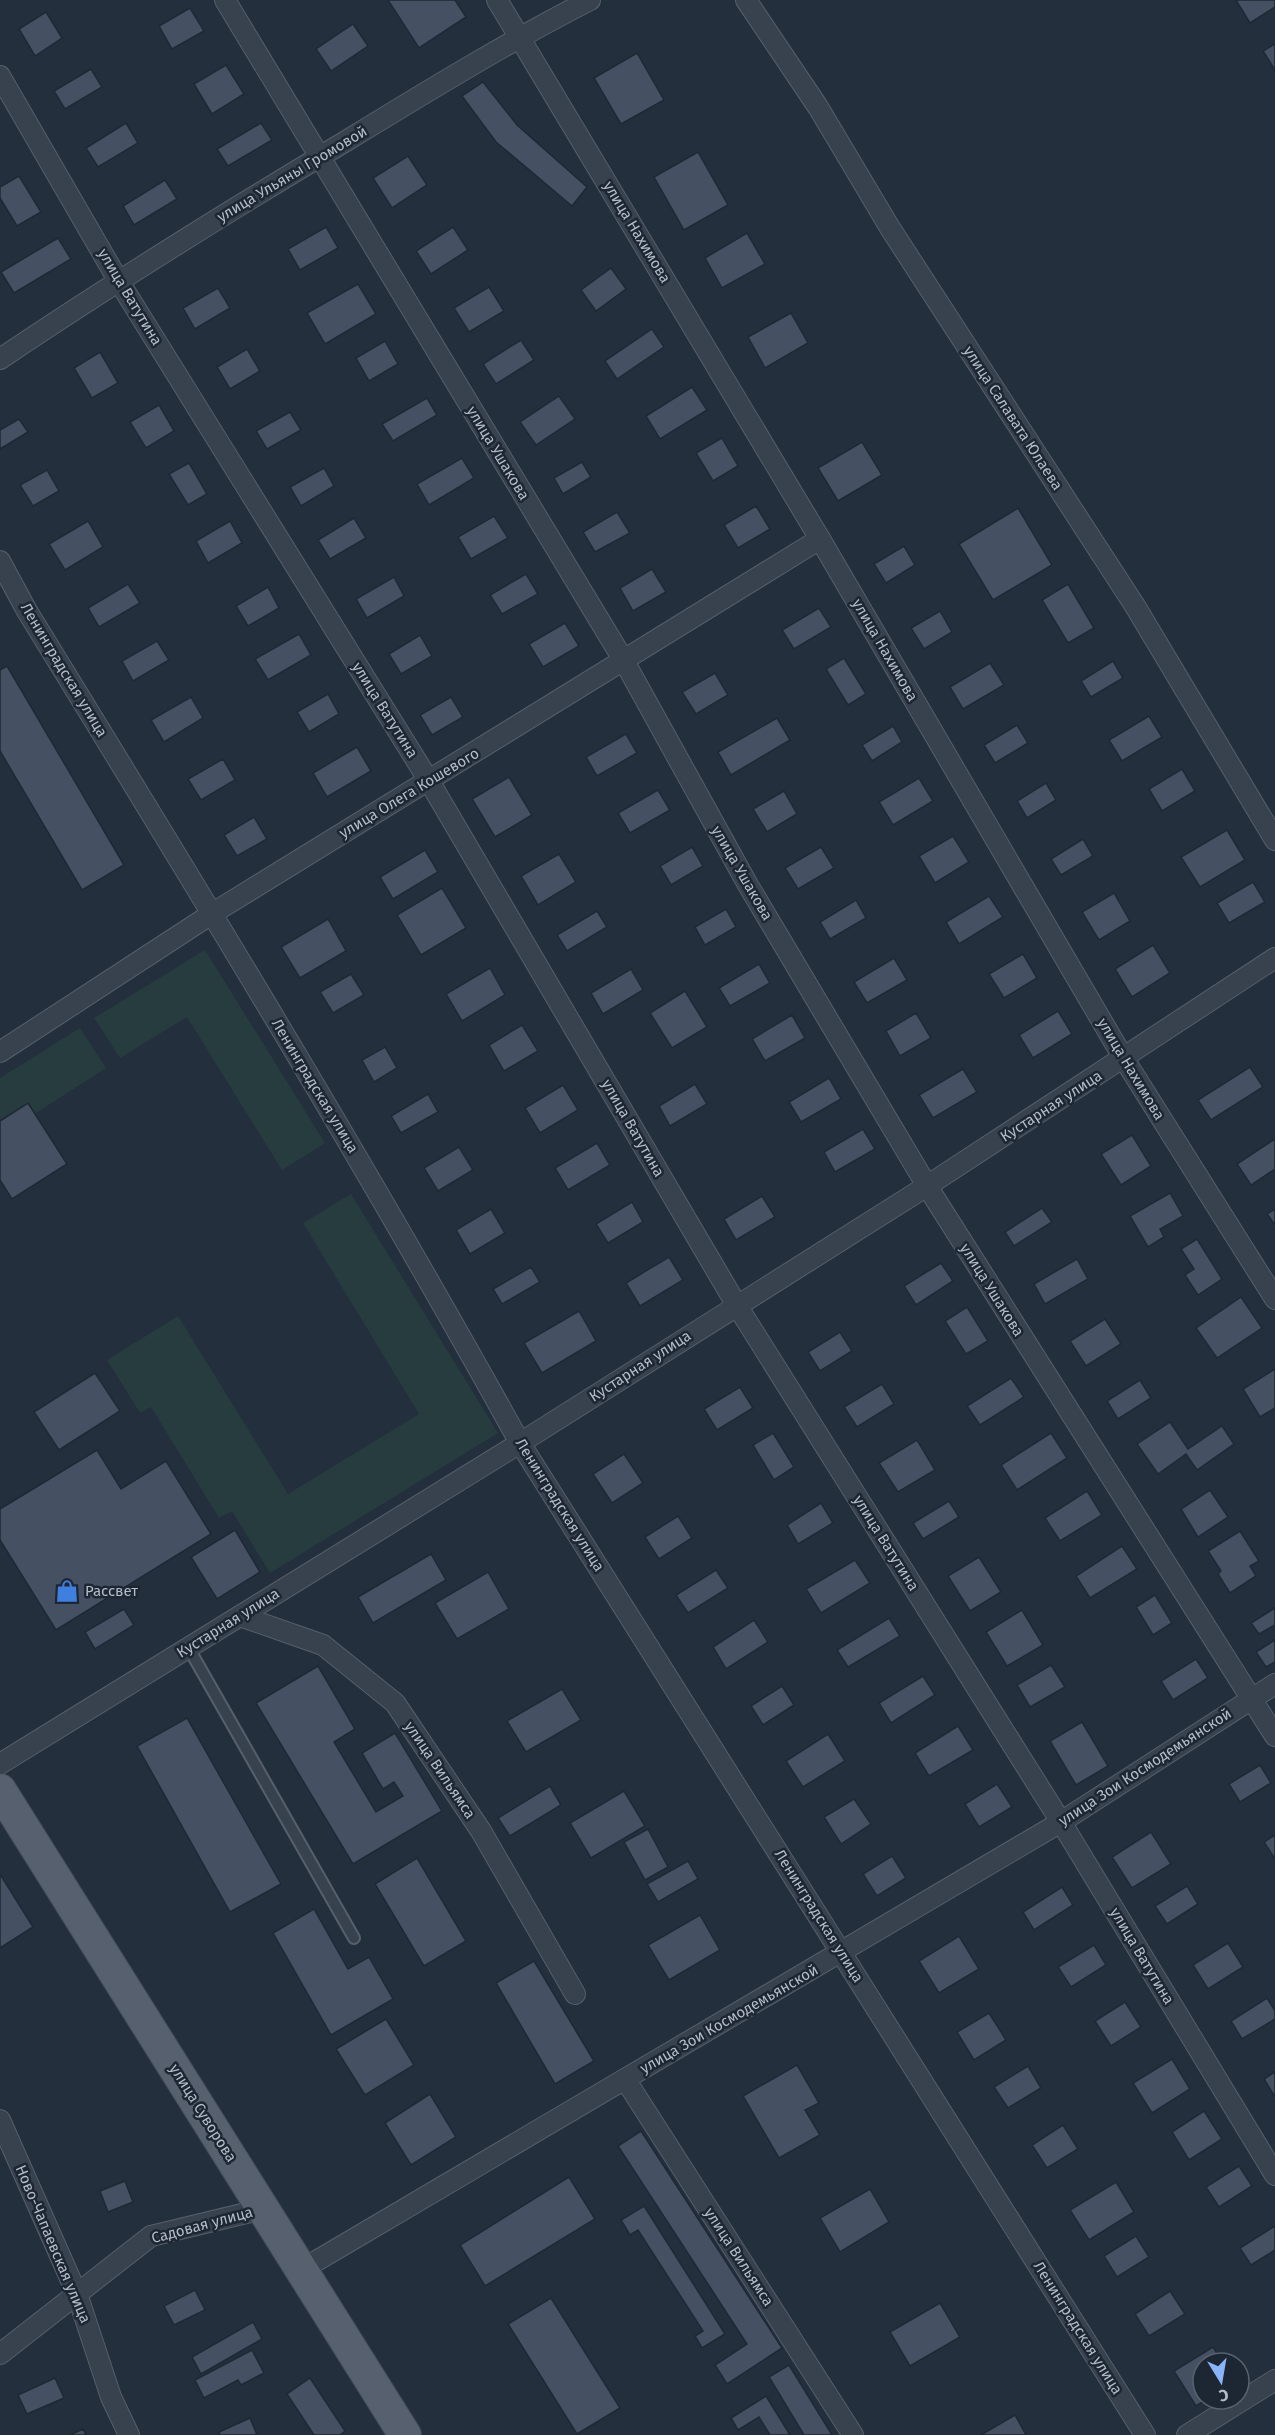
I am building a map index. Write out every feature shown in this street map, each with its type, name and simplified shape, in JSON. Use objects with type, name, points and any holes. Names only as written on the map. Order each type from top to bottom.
[{"type":"main road","name":"улица Суворова","points":[[0,1790],[405,2435]]},
{"type":"street","name":"улица Ушакова","points":[[225,0],[624,661],[748,885],[927,1186],[1275,1736]]},
{"type":"street","name":"улица Нахимова","points":[[496,0],[520,36],[820,539],[1124,1059],[1275,1299]]},
{"type":"street","name":"улица Ульяны Громовой","points":[[0,359],[118,280],[320,157],[520,36],[590,0]]},
{"type":"street","name":"улица Салавата Юлаева","points":[[746,0],[818,107],[890,228],[1135,606],[1275,840]]},
{"type":"street","name":"улица Ватутина","points":[[0,76],[118,280],[429,781],[736,1304],[1060,1822],[1275,2175]]},
{"type":"street","name":"улица Олега Кошевого","points":[[0,1052],[213,913],[820,539]]},
{"type":"street","name":"Ленинградская улица","points":[[0,561],[27,611],[213,913],[432,1284],[520,1443],[1145,2435]]},
{"type":"street","name":"Кустарная улица","points":[[0,1764],[520,1443],[736,1304],[927,1186],[1275,958]]},
{"type":"street","name":"улица Вильямса","points":[[240,1616],[323,1645],[395,1703],[481,1831],[575,1994]]},
{"type":"street","name":"улица Зои Космодемьянской","points":[[301,2270],[1060,1822],[1275,1684]]},
{"type":"street","name":"улица Вильямса","points":[[626,2079],[853,2435]]},
{"type":"street","name":"Ново-Чапаевская улица","points":[[0,2120],[77,2294],[111,2397],[129,2435]]},
{"type":"street","name":"Садовая улица","points":[[0,2354],[151,2236],[263,2209]]},
{"type":"street","points":[[1186,2435],[1275,2380]]},
{"type":"lane","points":[[188,1647],[354,1938]]},
{"type":"green space","points":[[205,950],[325,1143],[282,1170],[187,1017],[120,1058],[94,1018]]},
{"type":"green space","points":[[80,1028],[106,1068],[0,1136],[0,1078]]},
{"type":"green space","points":[[351,1194],[498,1433],[270,1573],[232,1511],[219,1518],[151,1407],[140,1413],[107,1360],[178,1316],[288,1494],[419,1414],[303,1223]]},
{"type":"building","points":[[388,0],[455,0],[466,17],[419,48]]},
{"type":"building","points":[[1236,0],[1275,0],[1275,7],[1250,23]]},
{"type":"building","points":[[190,8],[204,31],[172,49],[159,26]]},
{"type":"building","points":[[46,12],[62,38],[35,56],[19,29]]},
{"type":"building","points":[[353,24],[368,46],[331,71],[316,49]]},
{"type":"building","points":[[1275,44],[1275,70],[1263,51]]},
{"type":"building","points":[[637,53],[664,100],[621,124],[594,78]]},
{"type":"building","points":[[226,65],[244,94],[212,114],[194,84]]},
{"type":"building","points":[[91,69],[102,87],[65,109],[54,91]]},
{"type":"building","points":[[483,82],[517,125],[587,187],[572,206],[496,142],[462,96]]},
{"type":"building","points":[[126,123],[138,143],[98,167],[86,148]]},
{"type":"building","points":[[261,123],[272,140],[228,166],[217,149]]},
{"type":"building","points":[[698,152],[728,205],[684,230],[654,177]]},
{"type":"building","points":[[408,156],[427,185],[392,208],[373,178]]},
{"type":"building","points":[[19,176],[41,212],[17,226],[0,198],[0,187]]},
{"type":"building","points":[[165,180],[177,199],[134,225],[123,206]]},
{"type":"building","points":[[326,227],[338,248],[300,270],[288,249]]},
{"type":"building","points":[[453,227],[468,250],[431,274],[416,251]]},
{"type":"building","points":[[747,233],[765,264],[722,288],[705,258]]},
{"type":"building","points":[[58,238],[71,259],[14,293],[1,272]]},
{"type":"building","points":[[611,268],[626,289],[596,311],[581,290]]},
{"type":"building","points":[[358,284],[376,314],[325,344],[307,313]]},
{"type":"building","points":[[489,287],[504,311],[469,332],[454,308]]},
{"type":"building","points":[[218,288],[230,308],[195,329],[183,308]]},
{"type":"building","points":[[791,313],[808,343],[765,368],[748,337]]},
{"type":"building","points":[[652,329],[664,347],[617,379],[605,361]]},
{"type":"building","points":[[521,340],[534,360],[496,384],[483,364]]},
{"type":"building","points":[[385,341],[398,364],[369,381],[356,358]]},
{"type":"building","points":[[247,349],[260,371],[230,389],[217,367]]},
{"type":"building","points":[[100,352],[118,383],[92,398],[74,368]]},
{"type":"building","points":[[692,387],[707,410],[660,439],[646,416]]},
{"type":"building","points":[[559,396],[575,419],[536,445],[520,422]]},
{"type":"building","points":[[427,398],[437,415],[393,441],[382,424]]},
{"type":"building","points":[[159,405],[174,431],[146,448],[130,422]]},
{"type":"building","points":[[290,412],[301,430],[267,449],[256,431]]},
{"type":"building","points":[[19,419],[28,432],[0,449],[0,430]]},
{"type":"building","points":[[722,438],[738,466],[713,481],[696,453]]},
{"type":"building","points":[[862,442],[882,475],[838,501],[818,468]]},
{"type":"building","points":[[462,458],[474,478],[429,505],[417,484]]},
{"type":"building","points":[[582,462],[591,477],[563,494],[554,478]]},
{"type":"building","points":[[189,463],[207,494],[188,505],[169,474]]},
{"type":"building","points":[[324,468],[334,486],[301,506],[290,487]]},
{"type":"building","points":[[47,470],[59,491],[33,506],[20,485]]},
{"type":"building","points":[[756,506],[770,529],[738,548],[724,525]]},
{"type":"building","points":[[1018,508],[1052,565],[993,600],[959,544]]},
{"type":"building","points":[[617,512],[630,533],[595,552],[583,532]]},
{"type":"building","points":[[494,516],[508,538],[471,559],[458,537]]},
{"type":"building","points":[[354,518],[366,538],[330,559],[318,540]]},
{"type":"building","points":[[88,521],[103,547],[65,570],[49,544]]},
{"type":"building","points":[[230,521],[242,543],[208,563],[196,541]]},
{"type":"building","points":[[904,546],[915,565],[886,583],[874,564]]},
{"type":"building","points":[[652,569],[666,592],[633,611],[620,588]]},
{"type":"building","points":[[526,574],[538,594],[502,614],[490,595]]},
{"type":"building","points":[[394,577],[404,596],[367,618],[356,599]]},
{"type":"building","points":[[128,584],[140,603],[99,627],[88,608]]},
{"type":"building","points":[[1068,584],[1094,628],[1068,643],[1042,600]]},
{"type":"building","points":[[268,587],[279,608],[248,626],[236,606]]},
{"type":"building","points":[[819,608],[831,627],[794,649],[782,630]]},
{"type":"building","points":[[940,611],[952,632],[924,649],[911,628]]},
{"type":"building","points":[[565,623],[579,646],[543,667],[529,644]]},
{"type":"building","points":[[299,634],[311,655],[268,680],[255,659]]},
{"type":"building","points":[[420,635],[432,656],[401,674],[389,654]]},
{"type":"building","points":[[157,641],[169,660],[133,681],[122,661]]},
{"type":"building","points":[[844,658],[866,694],[848,705],[826,669]]},
{"type":"building","points":[[1113,661],[1123,678],[1091,697],[1081,681]]},
{"type":"building","points":[[990,663],[1004,685],[963,709],[950,687]]},
{"type":"building","points":[[7,666],[124,865],[82,890],[0,751],[0,670]]},
{"type":"building","points":[[715,673],[728,695],[696,714],[682,692]]},
{"type":"building","points":[[328,694],[339,714],[309,732],[297,712]]},
{"type":"building","points":[[191,697],[203,718],[164,742],[151,720]]},
{"type":"building","points":[[451,697],[463,717],[432,735],[420,715]]},
{"type":"building","points":[[1149,716],[1162,737],[1122,761],[1109,740]]},
{"type":"building","points":[[777,718],[790,740],[731,775],[718,752]]},
{"type":"building","points":[[1017,725],[1028,743],[995,763],[984,745]]},
{"type":"building","points":[[893,726],[902,742],[872,761],[862,745]]},
{"type":"building","points":[[626,734],[637,753],[597,776],[586,757]]},
{"type":"building","points":[[357,747],[371,771],[327,797],[313,773]]},
{"type":"building","points":[[223,759],[235,780],[201,800],[188,779]]},
{"type":"building","points":[[1182,769],[1195,791],[1162,811],[1149,789]]},
{"type":"building","points":[[509,777],[532,815],[495,837],[472,799]]},
{"type":"building","points":[[919,778],[933,801],[893,825],[879,802]]},
{"type":"building","points":[[1046,783],[1056,800],[1027,818],[1017,801]]},
{"type":"building","points":[[658,790],[670,810],[630,833],[618,813]]},
{"type":"building","points":[[784,791],[797,814],[767,832],[753,809]]},
{"type":"building","points":[[254,817],[267,839],[237,856],[224,835]]},
{"type":"building","points":[[1227,830],[1245,860],[1200,887],[1181,857]]},
{"type":"building","points":[[953,836],[969,862],[935,883],[919,856]]},
{"type":"building","points":[[1083,839],[1093,856],[1061,875],[1051,859]]},
{"type":"building","points":[[692,847],[703,866],[671,885],[660,866]]},
{"type":"building","points":[[821,847],[834,868],[798,889],[785,868]]},
{"type":"building","points":[[425,850],[438,872],[393,899],[380,877]]},
{"type":"building","points":[[559,854],[576,882],[538,905],[521,876]]},
{"type":"building","points":[[1253,882],[1265,902],[1229,923],[1217,903]]},
{"type":"building","points":[[442,888],[466,928],[421,955],[397,915]]},
{"type":"building","points":[[1114,893],[1130,921],[1099,940],[1082,912]]},
{"type":"building","points":[[989,896],[1003,917],[959,944],[946,922]]},
{"type":"building","points":[[856,900],[866,918],[830,939],[820,922]]},
{"type":"building","points":[[726,909],[736,927],[705,945],[695,927]]},
{"type":"building","points":[[597,911],[607,927],[567,951],[557,935]]},
{"type":"building","points":[[328,919],[346,951],[300,978],[281,947]]},
{"type":"building","points":[[1153,945],[1170,973],[1132,997],[1115,969]]},
{"type":"building","points":[[1023,954],[1037,978],[1004,998],[989,974]]},
{"type":"building","points":[[894,958],[907,980],[867,1003],[854,982]]},
{"type":"building","points":[[759,964],[770,983],[730,1006],[719,988]]},
{"type":"building","points":[[490,968],[505,995],[462,1021],[446,994]]},
{"type":"building","points":[[631,969],[643,990],[603,1014],[591,993]]},
{"type":"building","points":[[351,974],[364,995],[333,1013],[320,992]]},
{"type":"building","points":[[685,991],[707,1027],[672,1048],[650,1013]]},
{"type":"building","points":[[1058,1011],[1072,1034],[1033,1058],[1019,1035]]},
{"type":"building","points":[[916,1013],[931,1038],[900,1056],[886,1031]]},
{"type":"building","points":[[792,1015],[805,1038],[765,1061],[752,1039]]},
{"type":"building","points":[[522,1025],[538,1051],[504,1071],[489,1045]]},
{"type":"building","points":[[385,1047],[397,1068],[374,1082],[362,1060]]},
{"type":"building","points":[[1250,1067],[1263,1087],[1211,1120],[1198,1100]]},
{"type":"building","points":[[963,1069],[977,1092],[933,1118],[919,1095]]},
{"type":"building","points":[[829,1078],[841,1099],[801,1122],[789,1102]]},
{"type":"building","points":[[695,1084],[707,1104],[670,1126],[659,1106]]},
{"type":"building","points":[[563,1085],[578,1110],[540,1133],[525,1108]]},
{"type":"building","points":[[428,1094],[438,1112],[401,1133],[391,1116]]},
{"type":"building","points":[[28,1103],[67,1164],[12,1199],[0,1180],[0,1121]]},
{"type":"building","points":[[863,1129],[875,1149],[835,1172],[824,1152]]},
{"type":"building","points":[[1132,1135],[1151,1166],[1121,1185],[1101,1154]]},
{"type":"building","points":[[1275,1139],[1275,1169],[1251,1185],[1237,1164]]},
{"type":"building","points":[[597,1143],[610,1165],[568,1190],[555,1168]]},
{"type":"building","points":[[459,1147],[473,1170],[438,1191],[424,1168]]},
{"type":"building","points":[[1170,1193],[1183,1216],[1160,1229],[1164,1237],[1148,1247],[1130,1216]]},
{"type":"building","points":[[762,1196],[775,1217],[736,1240],[724,1219]]},
{"type":"building","points":[[632,1202],[643,1222],[608,1243],[596,1224]]},
{"type":"building","points":[[1042,1208],[1052,1222],[1014,1246],[1005,1232]]},
{"type":"building","points":[[491,1209],[505,1233],[470,1254],[456,1230]]},
{"type":"building","points":[[1275,1209],[1275,1225],[1267,1214]]},
{"type":"building","points":[[1197,1239],[1222,1279],[1198,1295],[1185,1275],[1194,1269],[1181,1249]]},
{"type":"building","points":[[669,1257],[683,1280],[640,1306],[626,1283]]},
{"type":"building","points":[[1077,1259],[1088,1279],[1045,1304],[1034,1284]]},
{"type":"building","points":[[941,1263],[953,1281],[916,1305],[904,1286]]},
{"type":"building","points":[[531,1267],[540,1282],[502,1304],[493,1289]]},
{"type":"building","points":[[1241,1297],[1262,1328],[1217,1358],[1196,1328]]},
{"type":"building","points":[[967,1307],[988,1341],[966,1354],[945,1321]]},
{"type":"building","points":[[579,1311],[596,1341],[542,1373],[524,1343]]},
{"type":"building","points":[[1105,1319],[1121,1344],[1086,1366],[1070,1341]]},
{"type":"building","points":[[840,1332],[852,1351],[820,1371],[808,1352]]},
{"type":"building","points":[[1275,1369],[1275,1408],[1260,1417],[1243,1389]]},
{"type":"building","points":[[95,1373],[120,1411],[59,1450],[34,1412]]},
{"type":"building","points":[[1011,1378],[1024,1397],[980,1425],[967,1406]]},
{"type":"building","points":[[1140,1380],[1151,1398],[1118,1419],[1107,1401]]},
{"type":"building","points":[[882,1384],[894,1404],[857,1427],[844,1407]]},
{"type":"building","points":[[740,1387],[753,1408],[717,1430],[704,1409]]},
{"type":"building","points":[[1170,1422],[1188,1449],[1222,1426],[1234,1444],[1197,1470],[1186,1454],[1158,1474],[1137,1444]]},
{"type":"building","points":[[773,1433],[794,1467],[774,1480],[753,1445]]},
{"type":"building","points":[[1051,1433],[1067,1458],[1017,1490],[1001,1465]]},
{"type":"building","points":[[917,1440],[935,1470],[898,1492],[879,1463]]},
{"type":"building","points":[[97,1450],[121,1489],[166,1461],[211,1534],[56,1630],[0,1540],[0,1509]]},
{"type":"building","points":[[624,1454],[643,1483],[612,1503],[593,1474]]},
{"type":"building","points":[[1210,1490],[1228,1517],[1198,1537],[1181,1509]]},
{"type":"building","points":[[1087,1491],[1102,1515],[1060,1541],[1045,1518]]},
{"type":"building","points":[[949,1501],[959,1517],[923,1539],[913,1523]]},
{"type":"building","points":[[821,1503],[833,1523],[798,1544],[787,1525]]},
{"type":"building","points":[[678,1516],[692,1538],[659,1559],[645,1537]]},
{"type":"building","points":[[235,1530],[260,1572],[217,1599],[191,1557]]},
{"type":"building","points":[[1240,1531],[1259,1561],[1250,1566],[1256,1576],[1230,1593],[1218,1574],[1221,1571],[1208,1551]]},
{"type":"building","points":[[1122,1546],[1137,1569],[1090,1598],[1076,1576]]},
{"type":"building","points":[[431,1554],[446,1580],[373,1623],[358,1597]]},
{"type":"building","points":[[979,1557],[1001,1592],[970,1611],[948,1576]]},
{"type":"building","points":[[855,1560],[870,1583],[821,1613],[806,1589]]},
{"type":"building","points":[[716,1570],[728,1588],[688,1613],[676,1595]]},
{"type":"building","points":[[488,1572],[509,1609],[457,1639],[435,1603]]},
{"type":"building","points":[[1155,1595],[1172,1623],[1153,1635],[1136,1607]]},
{"type":"building","points":[[1275,1608],[1275,1625],[1259,1634],[1251,1623]]},
{"type":"building","points":[[124,1609],[134,1625],[95,1649],[85,1632]]},
{"type":"building","points":[[1022,1610],[1043,1645],[1007,1666],[986,1632]]},
{"type":"building","points":[[889,1618],[900,1636],[848,1667],[837,1650]]},
{"type":"building","points":[[754,1620],[768,1642],[726,1669],[713,1647]]},
{"type":"building","points":[[1275,1640],[1275,1662],[1266,1667],[1256,1652]]},
{"type":"building","points":[[1196,1659],[1208,1678],[1173,1700],[1161,1681]]},
{"type":"building","points":[[1051,1665],[1065,1687],[1030,1707],[1017,1685]]},
{"type":"building","points":[[318,1666],[355,1729],[334,1742],[376,1812],[403,1796],[394,1782],[383,1789],[362,1753],[395,1733],[442,1811],[353,1864],[256,1703]]},
{"type":"building","points":[[923,1676],[935,1695],[891,1723],[879,1703]]},
{"type":"building","points":[[782,1686],[794,1705],[763,1725],[751,1706]]},
{"type":"building","points":[[562,1689],[581,1720],[526,1752],[507,1721]]},
{"type":"building","points":[[187,1718],[281,1884],[230,1912],[137,1746]]},
{"type":"building","points":[[1082,1722],[1108,1766],[1076,1785],[1050,1741]]},
{"type":"building","points":[[958,1726],[973,1750],[929,1776],[915,1753]]},
{"type":"building","points":[[828,1734],[845,1761],[803,1787],[786,1761]]},
{"type":"building","points":[[1260,1765],[1271,1783],[1240,1802],[1229,1784]]},
{"type":"building","points":[[997,1784],[1012,1807],[979,1827],[965,1804]]},
{"type":"building","points":[[550,1786],[561,1805],[510,1836],[498,1818]]},
{"type":"building","points":[[624,1791],[645,1826],[591,1858],[570,1823]]},
{"type":"building","points":[[854,1799],[871,1824],[841,1844],[824,1817]]},
{"type":"building","points":[[648,1829],[668,1867],[645,1880],[624,1842]]},
{"type":"building","points":[[1151,1832],[1171,1864],[1132,1888],[1112,1857]]},
{"type":"building","points":[[1275,1835],[1275,1859],[1264,1842]]},
{"type":"building","points":[[892,1856],[906,1878],[877,1896],[863,1874]]},
{"type":"building","points":[[417,1858],[466,1941],[424,1966],[375,1884]]},
{"type":"building","points":[[688,1861],[698,1879],[658,1902],[647,1884]]},
{"type":"building","points":[[0,1874],[33,1927],[0,1948]]},
{"type":"building","points":[[1187,1886],[1198,1904],[1167,1924],[1155,1906]]},
{"type":"building","points":[[1062,1887],[1073,1905],[1034,1930],[1023,1912]]},
{"type":"building","points":[[314,1909],[348,1969],[369,1957],[393,1999],[331,2035],[273,1933]]},
{"type":"building","points":[[700,1915],[720,1950],[669,1980],[648,1945]]},
{"type":"building","points":[[959,1936],[979,1969],[939,1993],[919,1961]]},
{"type":"building","points":[[1228,1943],[1243,1967],[1208,1989],[1193,1965]]},
{"type":"building","points":[[1094,1945],[1106,1965],[1071,1987],[1058,1967]]},
{"type":"building","points":[[534,1961],[594,2061],[555,2084],[496,1983]]},
{"type":"building","points":[[1267,1998],[1275,2011],[1275,2019],[1242,2039],[1231,2021]]},
{"type":"building","points":[[1125,2002],[1141,2027],[1111,2046],[1095,2021]]},
{"type":"building","points":[[989,2013],[1006,2040],[974,2060],[957,2032]]},
{"type":"building","points":[[386,2019],[414,2065],[365,2095],[336,2049]]},
{"type":"building","points":[[1172,2059],[1190,2089],[1152,2113],[1133,2083]]},
{"type":"building","points":[[797,2065],[819,2103],[805,2110],[820,2135],[779,2158],[743,2096]]},
{"type":"building","points":[[1028,2066],[1041,2088],[1008,2108],[994,2087]]},
{"type":"building","points":[[1275,2072],[1275,2097],[1264,2079]]},
{"type":"building","points":[[430,2094],[456,2137],[411,2165],[385,2123]]},
{"type":"building","points":[[1204,2111],[1222,2139],[1189,2160],[1172,2132]]},
{"type":"building","points":[[1063,2125],[1078,2149],[1047,2168],[1032,2145]]},
{"type":"building","points":[[641,2131],[782,2348],[727,2384],[715,2365],[747,2344],[618,2146]]},
{"type":"building","points":[[1239,2166],[1252,2186],[1219,2207],[1206,2187]]},
{"type":"building","points":[[569,2177],[595,2219],[485,2286],[460,2245]]},
{"type":"building","points":[[125,2181],[133,2202],[108,2212],[100,2191]]},
{"type":"building","points":[[1116,2182],[1134,2212],[1089,2240],[1070,2210]]},
{"type":"building","points":[[870,2189],[889,2222],[840,2252],[820,2218]]},
{"type":"building","points":[[644,2206],[725,2334],[702,2348],[695,2336],[703,2331],[638,2230],[630,2235],[621,2220]]},
{"type":"building","points":[[1275,2226],[1275,2250],[1251,2265],[1240,2248]]},
{"type":"building","points":[[1136,2236],[1149,2257],[1117,2277],[1104,2256]]},
{"type":"building","points":[[195,2290],[205,2310],[174,2325],[164,2306]]},
{"type":"building","points":[[1170,2291],[1185,2314],[1149,2336],[1135,2314]]},
{"type":"building","points":[[551,2298],[620,2408],[577,2434],[508,2324]]},
{"type":"building","points":[[940,2303],[960,2337],[910,2366],[890,2332]]},
{"type":"building","points":[[253,2322],[262,2339],[201,2374],[192,2357]]},
{"type":"building","points":[[252,2350],[264,2373],[241,2385],[238,2380],[204,2398],[195,2380]]},
{"type":"building","points":[[1191,2361],[1191,2398],[1174,2371]]},
{"type":"building","points":[[789,2365],[832,2435],[804,2435],[769,2377]]},
{"type":"building","points":[[55,2378],[64,2398],[27,2414],[18,2395]]},
{"type":"building","points":[[310,2378],[345,2431],[340,2435],[314,2435],[287,2394]]},
{"type":"building","points":[[766,2396],[790,2435],[770,2435],[759,2417],[738,2430],[731,2418]]},
{"type":"building","points":[[1015,2415],[1026,2435],[981,2435]]},
{"type":"building","points":[[250,2418],[257,2435],[220,2435],[219,2432]]},
{"type":"building","points":[[83,2429],[86,2435],[70,2435]]},
{"type":"place","name":"Рассвет","points":[[67,1591]]}]
